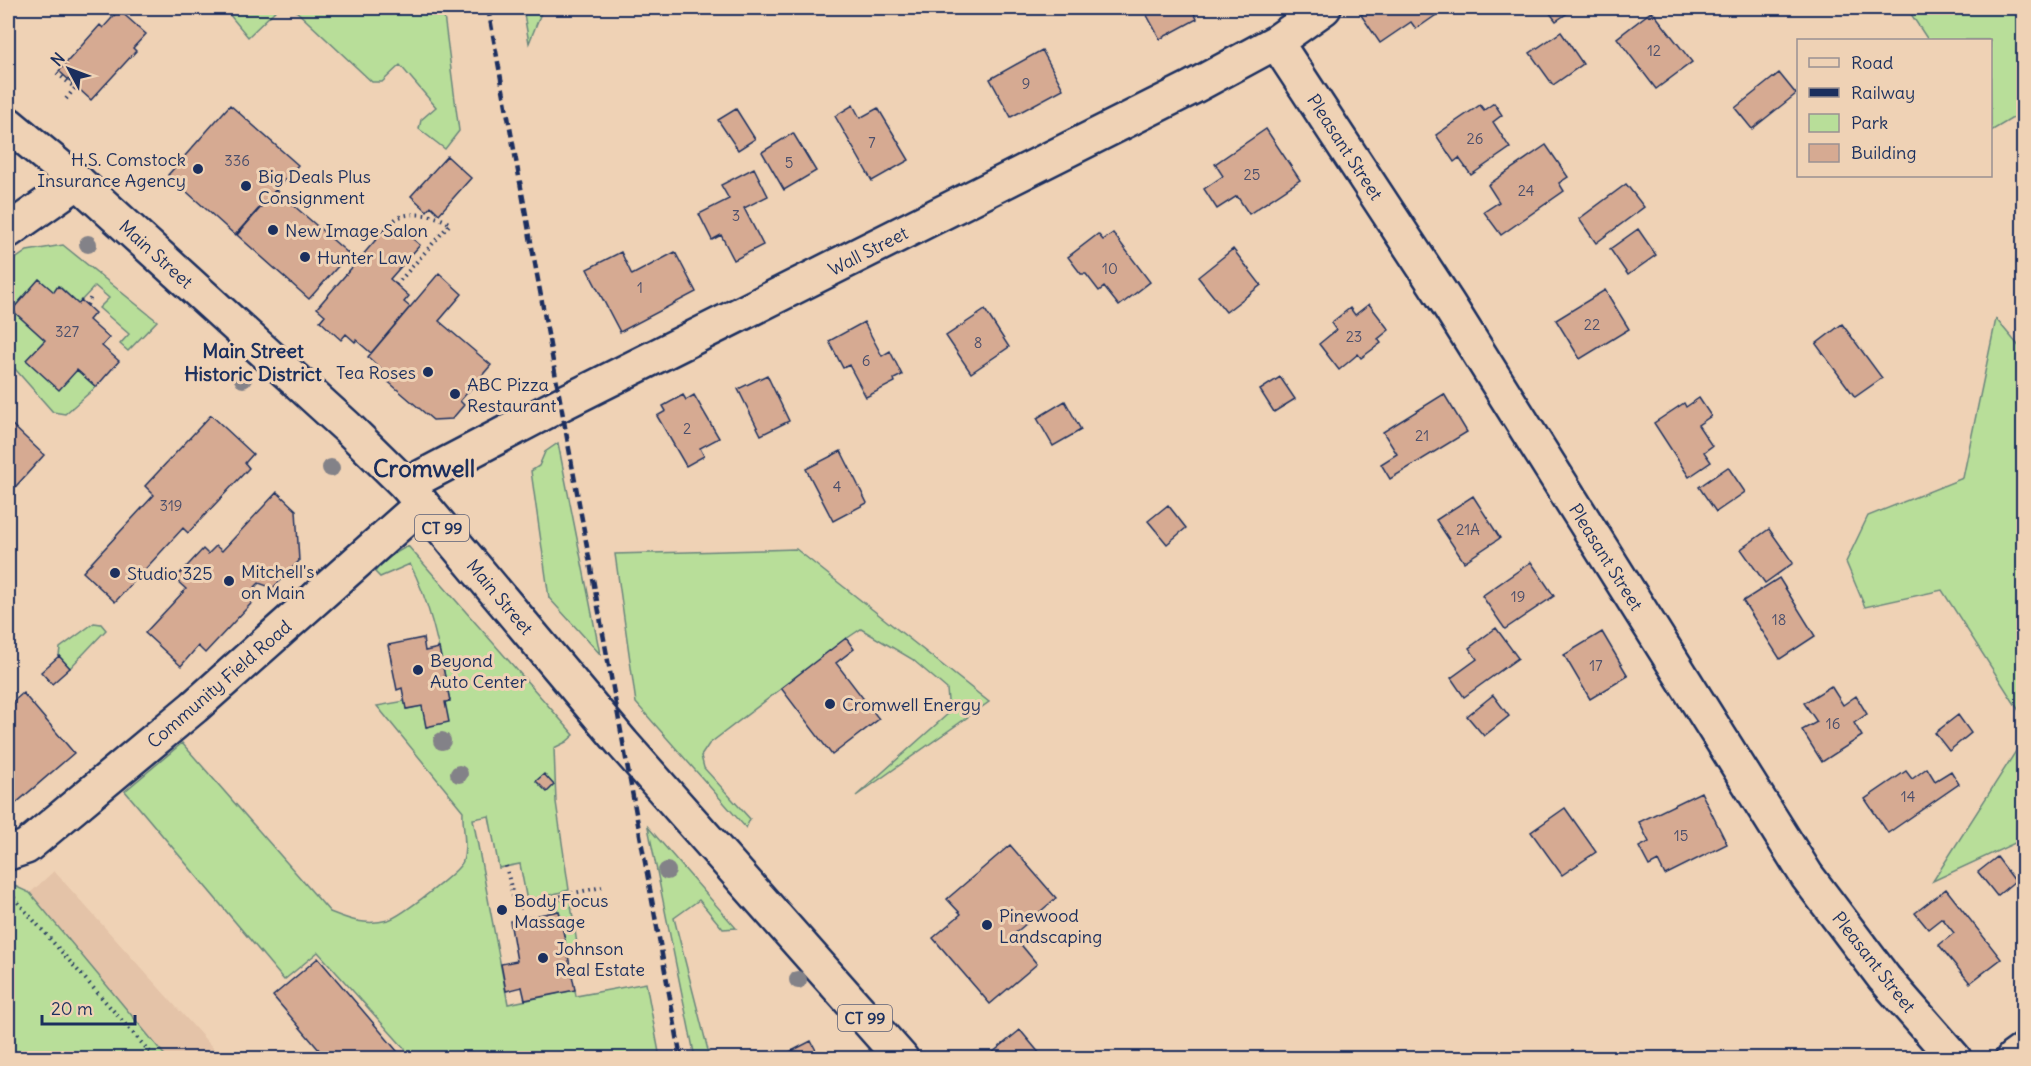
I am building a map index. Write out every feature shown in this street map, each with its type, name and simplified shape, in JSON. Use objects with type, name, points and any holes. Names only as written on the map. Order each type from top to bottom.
[{"type":"street","name":"Wall Street","points":[[414,495],[561,404],[1083,144],[1276,42],[1324,8]]},
{"type":"street","name":"Pleasant Street","points":[[1276,42],[1448,304],[1807,876],[1884,978],[1954,1059]]},
{"type":"street","name":"Main Street","points":[[8,124],[78,182],[347,427],[414,495],[623,744],[901,1059]]},
{"type":"street","points":[[8,231],[78,182]]},
{"type":"street","name":"Community Field Road","points":[[8,853],[26,847],[194,707],[414,495]]},
{"type":"street","points":[[2013,1059],[2024,1050]]},
{"type":"path","points":[[57,73],[75,88],[66,99]]},
{"type":"path","points":[[386,228],[398,218],[408,216],[437,216],[450,224],[396,285]]},
{"type":"path","points":[[87,305],[92,295]]},
{"type":"path","points":[[506,866],[516,909],[602,887]]},
{"type":"path","points":[[8,896],[14,898],[155,1059]]},
{"type":"shaded area","points":[[54,871],[222,1058],[167,1058],[30,893]]},
{"type":"green space","points":[[224,8],[278,8],[248,37]]},
{"type":"green space","points":[[293,8],[443,8],[459,131],[445,149],[419,129],[421,120],[436,107],[400,65],[382,82],[372,82]]},
{"type":"green space","points":[[523,8],[543,8],[529,43]]},
{"type":"green space","points":[[1907,8],[2023,8],[2023,112],[1992,130],[1992,39],[1927,39]]},
{"type":"green space","points":[[63,245],[157,321],[128,351],[120,344],[129,334],[99,308],[109,298],[95,286],[78,304],[59,286],[54,292],[39,279],[12,310],[45,340],[27,360],[77,370],[96,387],[65,414],[53,412],[8,361],[8,264],[27,251]]},
{"type":"green space","points":[[1996,319],[2023,351],[2023,717],[1942,590],[1865,607],[1846,562],[1868,516],[1963,478]]},
{"type":"green space","points":[[558,443],[600,654],[549,598],[531,471],[539,466],[545,452]]},
{"type":"green space","points":[[408,546],[574,735],[554,748],[556,802],[569,890],[527,901],[520,864],[499,868],[489,816],[473,819],[508,1004],[575,990],[576,996],[646,983],[660,1058],[413,1058],[318,952],[284,980],[125,791],[182,743],[330,912],[358,921],[388,920],[416,903],[441,883],[463,861],[465,848],[463,811],[377,706],[405,701],[407,709],[422,706],[427,727],[445,702],[450,701],[430,613],[410,564],[380,577],[375,572],[386,560]]},
{"type":"green space","points":[[796,549],[989,702],[856,796],[949,713],[947,689],[912,659],[861,629],[709,744],[701,756],[704,768],[750,819],[746,828],[636,703],[615,554]]},
{"type":"green space","points":[[94,623],[101,624],[106,630],[70,668],[59,656],[60,648]]},
{"type":"green space","points":[[2023,740],[2023,831],[2015,843],[1933,881]]},
{"type":"green space","points":[[648,827],[736,928],[723,929],[699,900],[674,918],[710,1058],[695,1058]]},
{"type":"green space","points":[[8,883],[30,893],[167,1058],[8,1058]]},
{"type":"green space","points":[[570,899],[578,950],[567,951],[555,901]]},
{"type":"building","points":[[1143,8],[1191,8],[1197,19],[1160,39]]},
{"type":"building","points":[[1371,8],[1445,9],[1416,29],[1411,22],[1380,43],[1361,15]]},
{"type":"building","points":[[1546,8],[1575,8],[1556,21]]},
{"type":"building","points":[[119,10],[146,34],[133,48],[136,51],[91,100],[59,71],[100,25],[103,28]]},
{"type":"building","points":[[1652,11],[1692,62],[1656,89],[1617,38]]},
{"type":"building","points":[[1561,32],[1583,64],[1553,85],[1530,53]]},
{"type":"building","points":[[1042,50],[1063,89],[1011,117],[990,79]]},
{"type":"building","points":[[1779,73],[1796,94],[1752,129],[1735,108]]},
{"type":"building","points":[[1494,103],[1502,115],[1493,122],[1510,148],[1471,175],[1459,158],[1454,162],[1436,135],[1480,105],[1484,110]]},
{"type":"building","points":[[230,105],[298,165],[235,235],[168,175]]},
{"type":"building","points":[[853,105],[860,118],[878,108],[909,160],[872,181],[835,116]]},
{"type":"building","points":[[736,109],[755,139],[738,150],[718,120]]},
{"type":"building","points":[[1266,129],[1300,180],[1249,214],[1237,196],[1217,209],[1204,189],[1223,176],[1215,164]]},
{"type":"building","points":[[793,133],[816,171],[784,190],[762,152]]},
{"type":"building","points":[[1546,145],[1568,177],[1559,183],[1564,191],[1501,235],[1484,212],[1499,202],[1488,185]]},
{"type":"building","points":[[447,156],[471,178],[439,214],[431,206],[427,211],[411,196]]},
{"type":"building","points":[[754,168],[768,196],[744,208],[763,245],[734,260],[721,235],[712,240],[699,214],[729,199],[721,185]]},
{"type":"building","points":[[1626,184],[1644,207],[1596,243],[1579,219]]},
{"type":"building","points":[[276,190],[349,254],[309,299],[237,235]]},
{"type":"building","points":[[386,228],[395,236],[401,229],[420,245],[390,279],[409,296],[404,302],[410,307],[371,353],[346,334],[341,340],[320,321],[325,315],[317,308]]},
{"type":"building","points":[[1638,229],[1656,255],[1628,275],[1610,249]]},
{"type":"building","points":[[1113,233],[1150,282],[1119,306],[1104,287],[1099,291],[1086,274],[1081,274],[1068,257],[1098,234],[1103,240]]},
{"type":"building","points":[[1233,249],[1261,285],[1226,312],[1198,277]]},
{"type":"building","points":[[621,252],[632,275],[675,252],[696,292],[620,332],[587,269]]},
{"type":"building","points":[[439,273],[462,294],[439,321],[491,365],[460,401],[464,405],[452,419],[433,420],[385,379],[388,375],[368,357]]},
{"type":"building","points":[[39,279],[54,292],[58,286],[78,304],[81,300],[95,313],[89,320],[109,338],[102,346],[119,361],[96,387],[77,370],[59,390],[26,360],[45,340],[12,310]]},
{"type":"building","points":[[1605,290],[1629,329],[1580,359],[1556,320]]},
{"type":"building","points":[[1369,304],[1389,330],[1378,339],[1381,343],[1361,358],[1358,354],[1339,370],[1319,344],[1336,330],[1331,323],[1350,308],[1355,315]]},
{"type":"building","points":[[985,310],[1009,347],[971,373],[946,336]]},
{"type":"building","points":[[864,322],[882,356],[890,351],[902,375],[894,379],[895,382],[866,397],[849,365],[843,368],[829,341]]},
{"type":"building","points":[[1842,324],[1882,378],[1855,397],[1816,344]]},
{"type":"building","points":[[767,375],[789,421],[761,435],[738,389]]},
{"type":"building","points":[[1280,377],[1295,399],[1274,412],[1260,390]]},
{"type":"building","points":[[1444,394],[1467,432],[1390,479],[1381,464],[1397,454],[1383,432]]},
{"type":"building","points":[[683,395],[686,400],[694,395],[719,438],[700,448],[704,456],[686,466],[657,416],[666,411],[663,406]]},
{"type":"building","points":[[1699,398],[1711,416],[1698,425],[1712,446],[1704,452],[1711,462],[1689,477],[1654,423],[1684,403],[1686,407]]},
{"type":"building","points":[[1065,401],[1081,430],[1053,446],[1037,418]]},
{"type":"building","points":[[211,415],[253,454],[245,463],[249,468],[188,533],[183,528],[115,602],[83,572],[154,495],[145,486]]},
{"type":"building","points":[[8,421],[44,455],[8,495]]},
{"type":"building","points":[[841,451],[867,503],[833,521],[806,469]]},
{"type":"building","points":[[1728,467],[1745,492],[1716,512],[1699,487]]},
{"type":"building","name":"Mitchell's on Main","points":[[277,492],[296,510],[299,561],[273,588],[259,583],[255,587],[261,593],[205,653],[198,646],[181,666],[145,633],[186,589],[175,579],[203,549],[208,554],[216,546],[222,551]]},
{"type":"building","points":[[1473,496],[1500,538],[1464,562],[1436,520]]},
{"type":"building","points":[[1168,505],[1186,528],[1167,544],[1148,521]]},
{"type":"building","points":[[1769,529],[1793,563],[1765,583],[1741,549]]},
{"type":"building","points":[[1531,562],[1554,596],[1505,629],[1482,596]]},
{"type":"building","points":[[1779,578],[1815,636],[1780,659],[1743,601]]},
{"type":"building","points":[[1496,628],[1518,658],[1464,697],[1451,678],[1477,659],[1469,648]]},
{"type":"building","points":[[1602,632],[1628,676],[1590,699],[1564,655]]},
{"type":"building","name":"Beyond Auto Center","points":[[423,638],[425,651],[439,648],[450,701],[445,702],[449,722],[426,727],[422,706],[406,709],[402,688],[397,690],[388,645]]},
{"type":"building","name":"Cromwell Energy","points":[[846,638],[854,649],[836,663],[879,719],[832,755],[781,688]]},
{"type":"building","points":[[59,656],[70,668],[52,684],[41,672]]},
{"type":"building","points":[[1831,686],[1843,705],[1856,696],[1867,714],[1854,723],[1862,736],[1822,762],[1802,730],[1817,722],[1804,703]]},
{"type":"building","points":[[23,693],[74,753],[8,810],[8,706]]},
{"type":"building","points":[[1493,695],[1509,716],[1484,736],[1467,716]]},
{"type":"building","points":[[1958,715],[1971,733],[1949,751],[1935,733]]},
{"type":"building","points":[[1927,768],[1935,781],[1951,771],[1959,784],[1888,833],[1865,799],[1906,771],[1912,779]]},
{"type":"building","points":[[544,774],[554,785],[547,792],[536,781]]},
{"type":"building","points":[[1701,792],[1727,844],[1665,875],[1658,861],[1649,866],[1639,847],[1649,842],[1639,822]]},
{"type":"building","points":[[1565,808],[1596,852],[1562,875],[1531,832]]},
{"type":"building","name":"Pinewood Landscaping","points":[[1010,845],[1056,898],[1013,935],[1037,964],[990,1004],[933,938],[961,914],[947,899]]},
{"type":"building","points":[[1997,857],[2015,881],[1997,896],[1978,872]]},
{"type":"building","points":[[1946,889],[2001,959],[1970,983],[1939,945],[1954,933],[1942,918],[1928,929],[1915,913]]},
{"type":"building","points":[[559,911],[575,990],[525,1000],[522,987],[506,991],[501,964],[517,961],[510,921]]},
{"type":"building","points":[[318,958],[403,1058],[326,1058],[273,996]]},
{"type":"building","points":[[1020,1030],[1040,1054],[1035,1058],[986,1058]]},
{"type":"building","points":[[811,1041],[820,1058],[778,1058]]},
{"type":"railway","points":[[488,8],[681,1058]]},
{"type":"place","name":"H.S. Comstock Insurance Agency","points":[[198,169]]},
{"type":"place","name":"Big Deals Plus Consignment","points":[[246,186]]},
{"type":"place","name":"New Image Salon","points":[[273,230]]},
{"type":"place","name":"Hunter Law","points":[[305,257]]},
{"type":"place","name":"Tea Roses","points":[[428,372]]},
{"type":"place","name":"ABC Pizza Restaurant","points":[[455,394]]},
{"type":"place","name":"Studio 325","points":[[115,573]]},
{"type":"place","name":"Mitchell's on Main","points":[[229,581]]},
{"type":"place","name":"Beyond Auto Center","points":[[418,670]]},
{"type":"place","name":"Cromwell Energy","points":[[830,704]]},
{"type":"place","name":"Body Focus Massage","points":[[502,910]]},
{"type":"place","name":"Pinewood Landscaping","points":[[987,925]]},
{"type":"place","name":"Johnson Real Estate","points":[[543,958]]},
{"type":"district","name":"Main Street Historic District","points":[[253,362]]},
{"type":"district","name":"Cromwell","points":[[424,468]]}]
